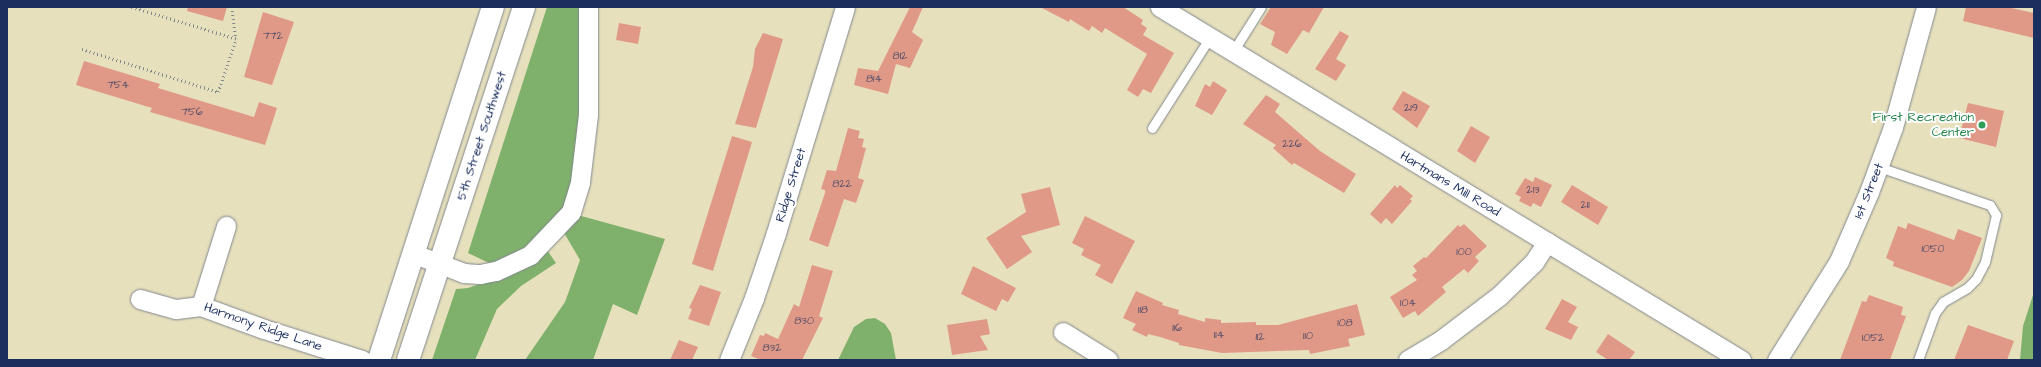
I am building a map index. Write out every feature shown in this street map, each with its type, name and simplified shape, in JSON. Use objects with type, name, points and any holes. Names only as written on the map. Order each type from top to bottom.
[{"type":"main road","points":[[379,360],[492,7]]},
{"type":"main road","name":"5th Street Southwest","points":[[408,360],[524,7]]},
{"type":"street","points":[[412,253],[464,273],[480,274],[496,271],[530,255],[571,212],[580,182],[588,115],[588,7]]},
{"type":"street","name":"Ridge Street","points":[[729,360],[754,298],[776,233],[845,7]]},
{"type":"street","name":"Hartmans Mill Road","points":[[1160,7],[1232,53],[1741,360]]},
{"type":"street","name":"1st Street","points":[[1777,360],[1839,261],[1879,167],[1912,64],[1926,7]]},
{"type":"street","points":[[201,306],[226,226]]},
{"type":"street","points":[[1408,360],[1441,340],[1499,296],[1534,262],[1547,242]]},
{"type":"street","name":"Harmony Ridge Lane","points":[[140,299],[176,309],[201,306],[264,330],[362,360]]},
{"type":"street","points":[[1063,332],[1108,360]]},
{"type":"lane","points":[[1232,53],[1261,7]]},
{"type":"lane","points":[[1152,128],[1209,38]]},
{"type":"lane","points":[[1879,167],[1990,205],[1996,215],[1982,267],[1967,288],[1943,302],[1935,313],[1918,360]]},
{"type":"path","points":[[131,7],[236,39]]},
{"type":"path","points":[[82,49],[218,92],[236,39],[232,7]]},
{"type":"green space","points":[[547,7],[580,7],[583,71],[570,204],[538,241],[505,261],[489,263],[468,253]]},
{"type":"green space","points":[[574,214],[665,239],[637,315],[613,304],[593,360],[525,360],[565,302],[580,260],[563,231]]},
{"type":"green space","points":[[547,250],[556,263],[521,286],[497,309],[475,360],[432,360],[456,289],[468,288],[516,271]]},
{"type":"green space","points":[[2034,292],[2034,360],[2020,360],[2023,326]]},
{"type":"green space","points":[[875,318],[885,324],[891,333],[896,360],[838,360],[854,327],[866,319]]},
{"type":"building","points":[[188,7],[227,7],[223,21],[187,11]]},
{"type":"building","points":[[910,7],[923,7],[912,32],[923,40],[910,68],[896,64],[888,94],[854,85],[858,68],[878,71]]},
{"type":"building","points":[[1040,7],[1123,7],[1143,20],[1141,24],[1147,28],[1143,35],[1174,53],[1151,93],[1143,89],[1138,97],[1127,90],[1147,54],[1105,28],[1102,33],[1092,26],[1089,31],[1070,19],[1069,22]]},
{"type":"building","points":[[1271,7],[1324,7],[1309,33],[1303,30],[1287,54],[1271,45],[1275,32],[1260,24]]},
{"type":"building","points":[[1966,7],[2007,7],[2034,13],[2034,38],[1963,21]]},
{"type":"building","points":[[263,12],[294,22],[272,85],[244,77]]},
{"type":"building","points":[[619,23],[641,27],[638,44],[616,40]]},
{"type":"building","points":[[1340,31],[1349,36],[1336,59],[1346,65],[1336,81],[1315,69]]},
{"type":"building","points":[[763,33],[783,39],[756,128],[735,124],[753,67],[755,49]]},
{"type":"building","points":[[84,61],[160,84],[158,88],[254,117],[259,102],[277,108],[265,145],[150,112],[152,108],[76,85]]},
{"type":"building","points":[[1213,81],[1227,90],[1212,115],[1195,106],[1205,84],[1210,87]]},
{"type":"building","points":[[1403,91],[1430,106],[1417,128],[1392,109]]},
{"type":"building","points":[[1266,95],[1280,104],[1275,112],[1320,151],[1356,174],[1344,193],[1294,163],[1292,165],[1273,148],[1276,145],[1243,124]]},
{"type":"building","name":"First Recreation Center","points":[[1968,103],[2004,111],[1996,147],[1959,138]]},
{"type":"building","points":[[1471,126],[1490,137],[1475,163],[1457,151]]},
{"type":"building","points":[[848,128],[860,131],[858,138],[864,139],[862,147],[866,148],[858,178],[864,180],[856,203],[844,199],[828,247],[809,240],[825,193],[825,190],[821,189],[827,170],[836,171]]},
{"type":"building","points":[[732,136],[752,142],[713,271],[692,264]]},
{"type":"building","points":[[1535,177],[1552,185],[1541,207],[1533,203],[1531,207],[1519,201],[1521,197],[1515,194],[1525,178],[1533,182]]},
{"type":"building","points":[[1395,185],[1397,188],[1400,185],[1413,196],[1410,199],[1412,201],[1392,224],[1386,218],[1381,224],[1370,214]]},
{"type":"building","points":[[1572,185],[1608,207],[1598,225],[1561,202]]},
{"type":"building","points":[[1050,187],[1060,225],[1021,236],[1032,252],[1007,269],[986,238],[1026,212],[1021,194]]},
{"type":"building","points":[[1085,216],[1135,241],[1112,284],[1095,275],[1101,265],[1081,255],[1084,249],[1072,243]]},
{"type":"building","points":[[1908,223],[1954,240],[1958,229],[1982,238],[1969,271],[1962,280],[1952,287],[1893,266],[1894,262],[1886,258],[1898,226],[1906,229]]},
{"type":"building","points":[[1464,224],[1487,246],[1475,257],[1479,261],[1468,273],[1464,269],[1442,287],[1446,292],[1418,316],[1415,311],[1403,318],[1390,297],[1417,280],[1412,275],[1417,271],[1413,266],[1424,257],[1426,258],[1458,225],[1460,227]]},
{"type":"building","points":[[812,265],[833,271],[819,316],[823,318],[802,360],[761,360],[751,356],[760,335],[764,336],[765,333],[778,339],[794,304],[799,307]]},
{"type":"building","points":[[973,266],[1016,288],[1008,302],[1002,299],[996,311],[961,294]]},
{"type":"building","points":[[700,285],[721,292],[709,326],[688,319],[692,309],[689,308]]},
{"type":"building","points":[[1136,291],[1163,303],[1162,305],[1179,310],[1178,314],[1205,322],[1205,318],[1221,320],[1221,323],[1256,322],[1256,325],[1278,325],[1357,304],[1365,335],[1348,339],[1350,346],[1310,354],[1309,350],[1222,353],[1179,345],[1179,343],[1148,334],[1147,337],[1132,330],[1136,324],[1123,318]]},
{"type":"building","points":[[1869,295],[1903,307],[1901,315],[1906,316],[1890,360],[1840,360],[1862,301],[1866,302]]},
{"type":"building","points":[[1562,299],[1577,307],[1568,322],[1578,327],[1571,340],[1545,329]]},
{"type":"building","points":[[987,319],[990,334],[980,336],[988,350],[952,355],[947,325]]},
{"type":"building","points":[[1968,325],[2014,341],[2007,360],[1954,360]]},
{"type":"building","points":[[1608,334],[1635,352],[1629,360],[1608,360],[1596,352]]},
{"type":"building","points":[[679,340],[698,347],[692,360],[670,360]]},
{"type":"place","name":"First Recreation Center","points":[[1982,125]]}]
